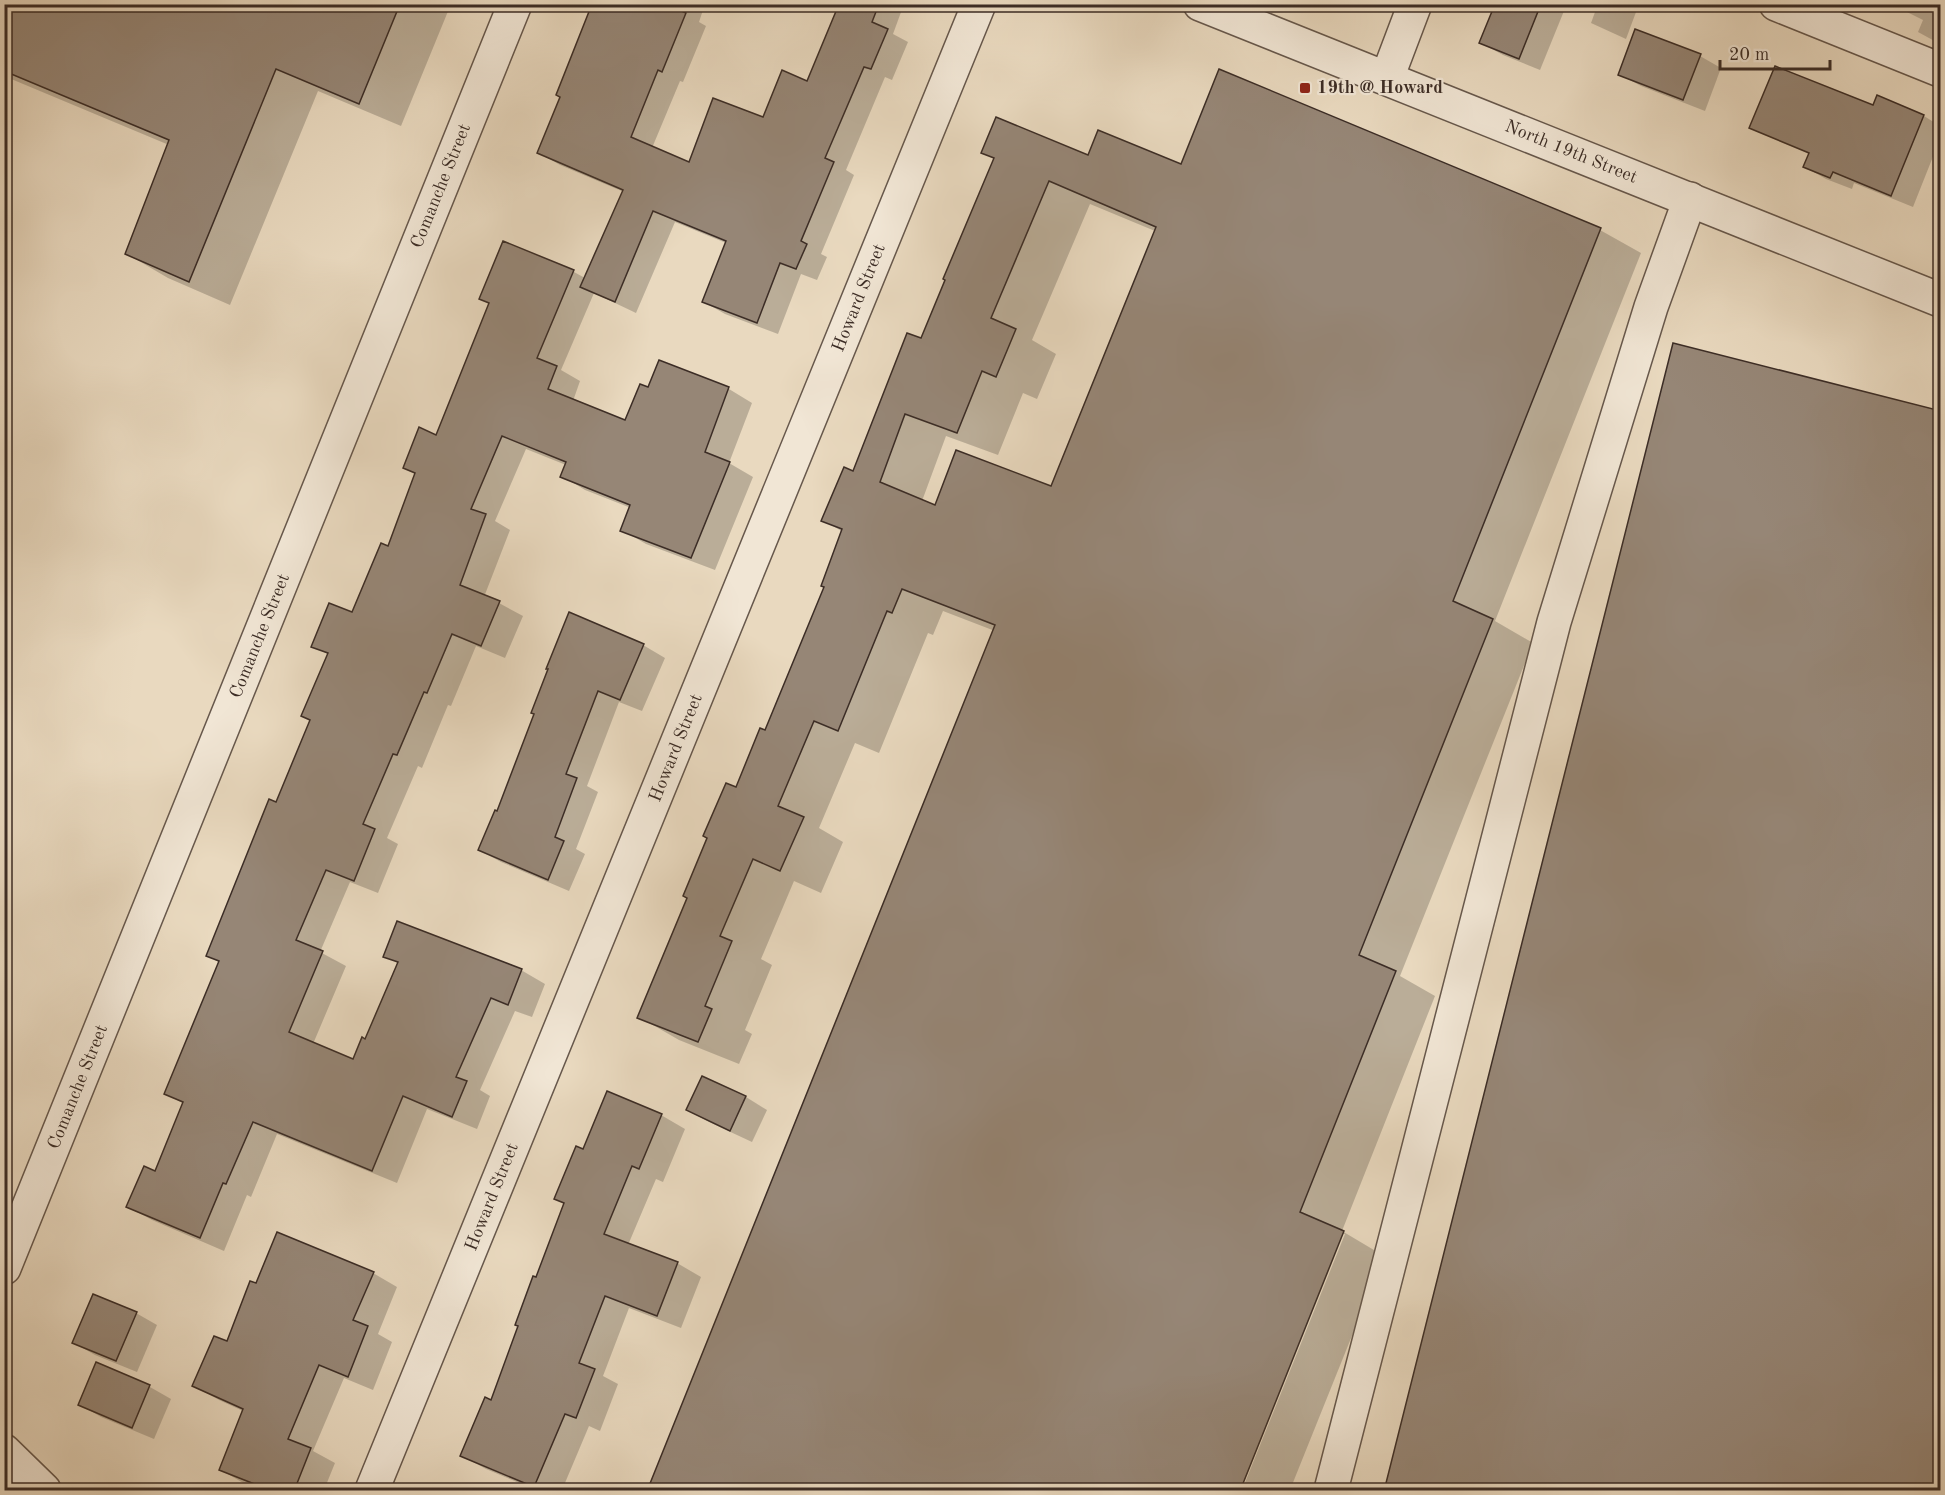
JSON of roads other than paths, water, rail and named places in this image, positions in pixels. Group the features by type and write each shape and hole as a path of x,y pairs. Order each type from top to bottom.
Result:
{"street":[{"name":"Comanche Street","path":"4,1268 515,4"},
{"name":"Howard Street","path":"372,1491 979,4"},
{"name":"North 19th Street","path":"1200,4 1941,300"},
{"path":"1387,78 1415,4"},
{"path":"1776,4 1941,70"},
{"path":"1331,1491 1554,622 1651,307 1690,199"},
{"path":"4,1451 44,1491"}],"place":[{"name":"19th @ Howard","path":"1305,88"}]}
